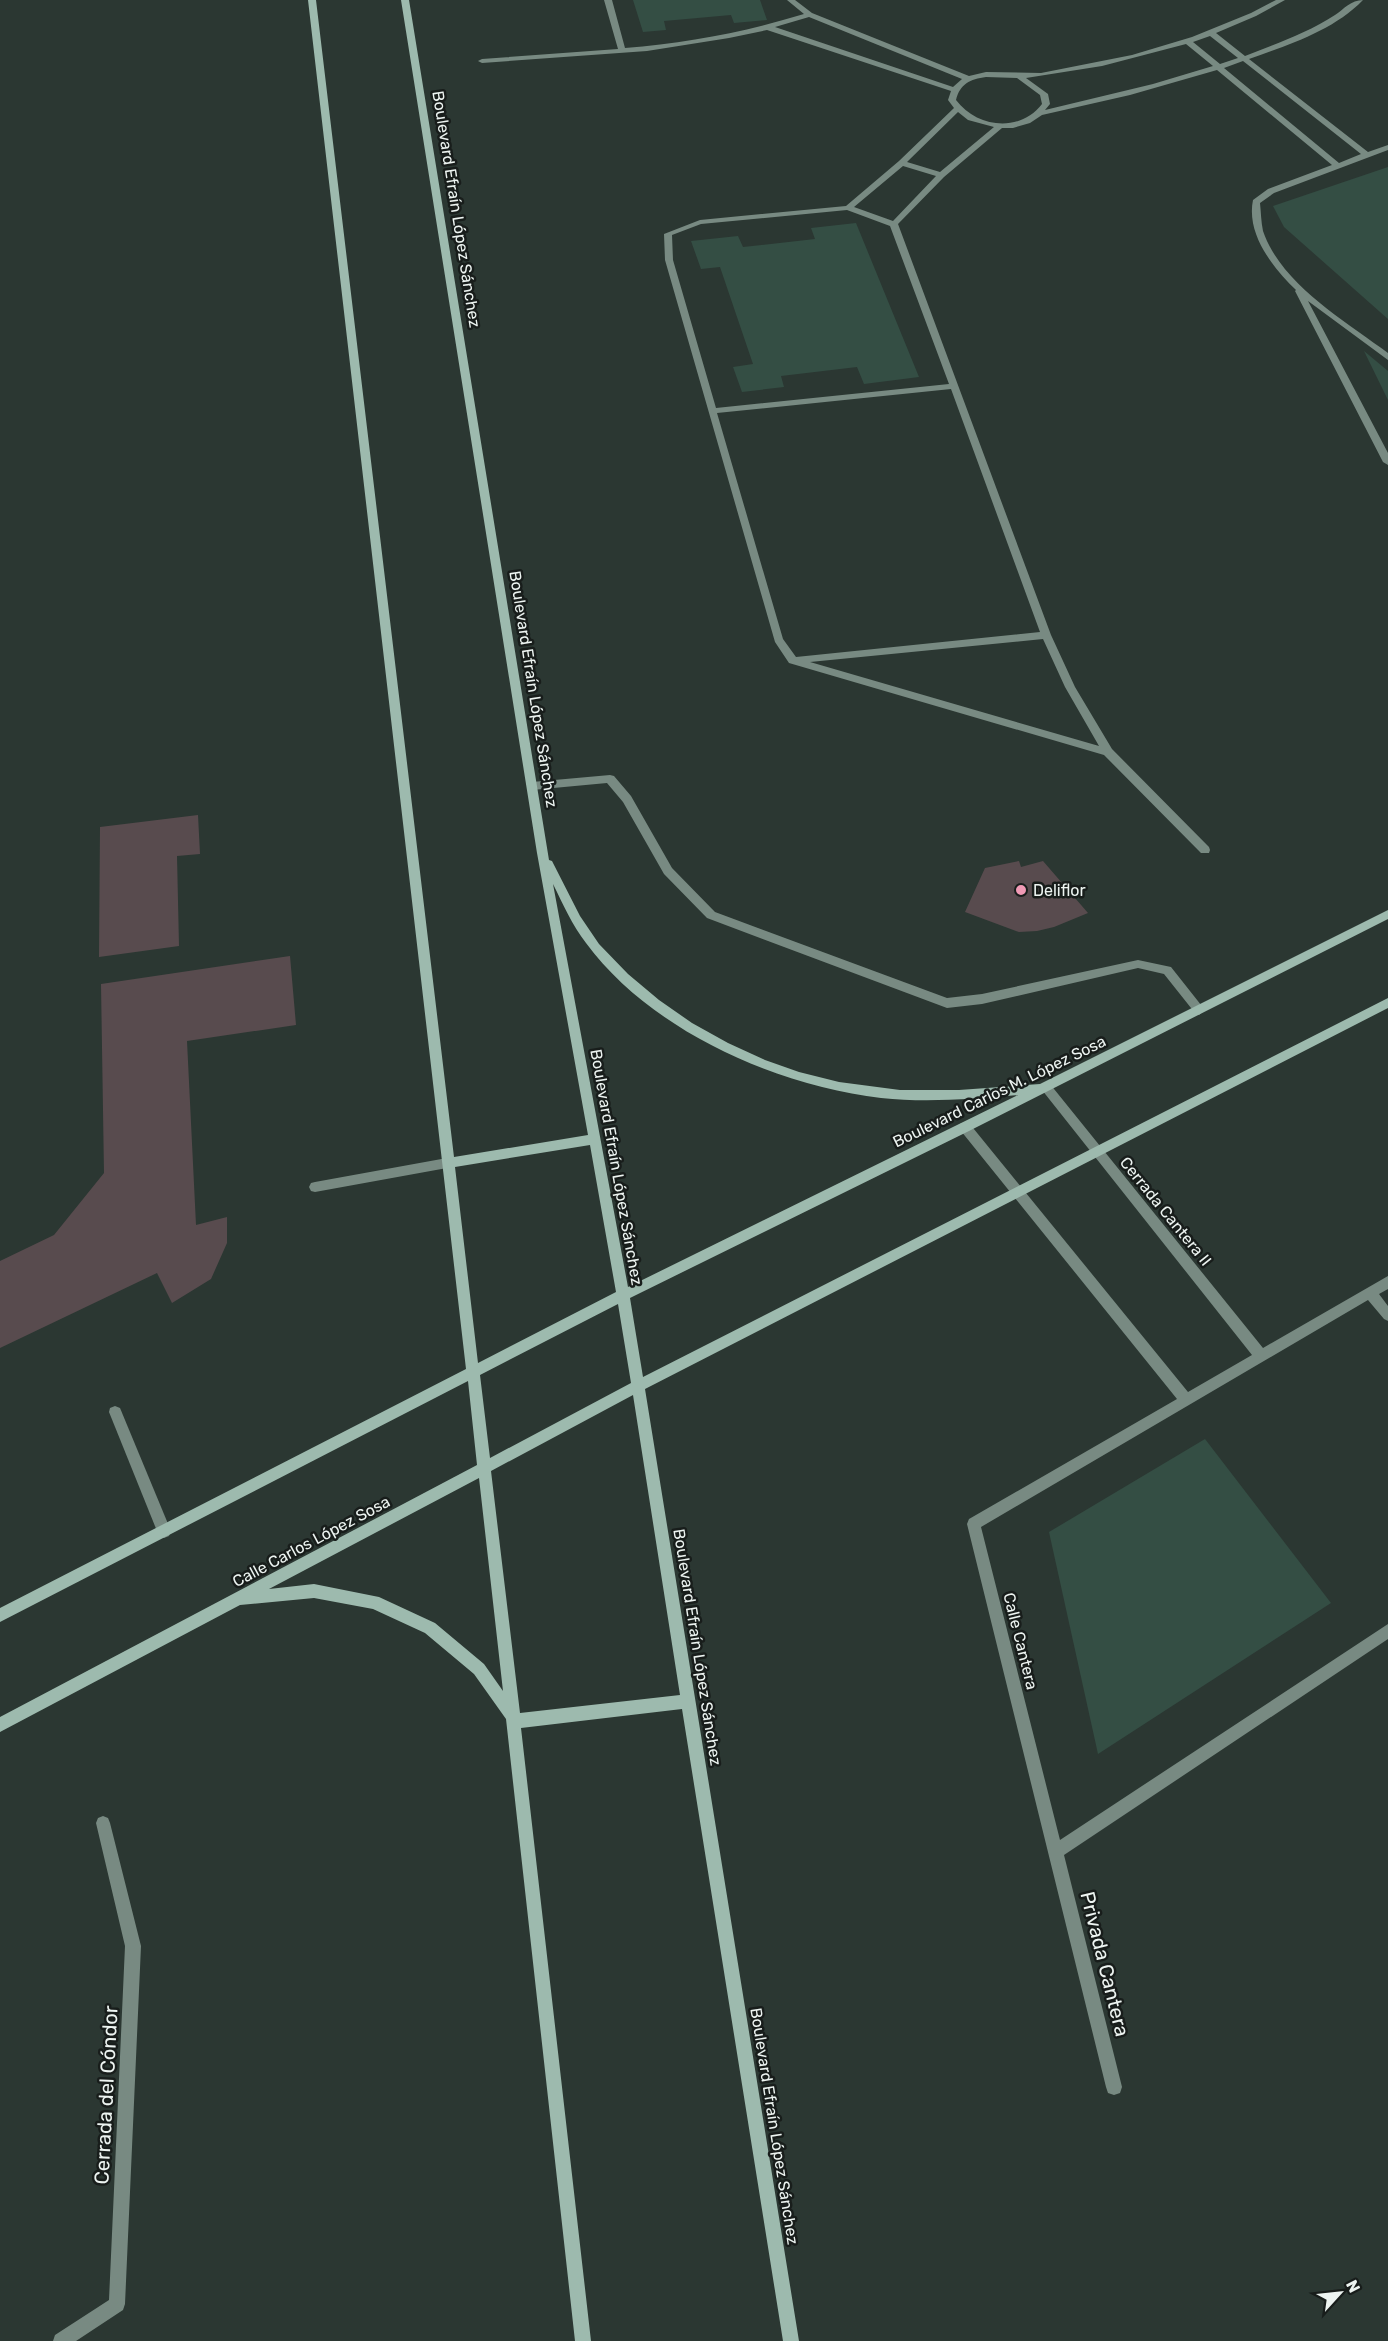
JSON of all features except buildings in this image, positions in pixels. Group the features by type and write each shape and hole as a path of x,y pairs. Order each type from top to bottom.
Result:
{"street":[{"path":"312,0 447,1163 516,1721 583,2341"},
{"name":"Boulevard Efraín López Sánchez","path":"405,0 542,853 623,1295 791,2341"},
{"path":"608,0 622,50"},
{"path":"791,0 809,15 969,79"},
{"path":"1281,0 1210,32 1075,70 1021,78 985,75 969,79 954,90 952,100 957,109 975,121 1000,126 1024,123 1042,113 1113,97 1244,59 1310,33 1359,0"},
{"path":"482,61 674,47 770,28 809,15"},
{"path":"770,28 954,90"},
{"path":"1210,32 1367,155"},
{"path":"1186,40 1337,165"},
{"path":"884,67 900,51"},
{"path":"1021,78 1035,85 1044,94 1046,104 1042,113"},
{"path":"848,208 902,163 957,109"},
{"path":"894,224 941,175 1000,126"},
{"path":"1388,147 1271,191 1256,202 1259,230 1274,259 1297,287 1388,462"},
{"path":"902,163 941,175"},
{"path":"894,224 848,208 700,222 668,234 669,260 778,640 793,660 1108,752"},
{"path":"894,224 1046,635 1070,687 1108,752 1205,850"},
{"path":"1297,287 1388,357"},
{"path":"713,411 954,386"},
{"path":"793,660 1046,635"},
{"path":"532,786 610,779 627,799 668,872 711,915 947,1003 982,999 1138,964 1167,970 1199,1010"},
{"path":"542,853 593,945 646,999 713,1044 793,1076 880,1094 969,1095 1046,1087"},
{"name":"Boulevard Carlos M. López Sosa","path":"623,1295 1046,1087 1388,914"},
{"path":"638,1386 1019,1194 1388,1004"},
{"name":"Cerrada Cantera II","path":"1046,1087 1262,1356"},
{"path":"965,1127 1186,1400"},
{"path":"315,1186 593,1139"},
{"path":"1388,1282 1370,1293 1388,1315"},
{"name":"Calle Cantera","path":"1055,1852 974,1524 1370,1293"},
{"path":"0,1615 623,1295"},
{"name":"Calle Carlos López Sosa","path":"0,1725 638,1386"},
{"path":"115,1413 164,1531"},
{"path":"235,1600 314,1591 374,1602 430,1628 471,1662 516,1721"},
{"path":"1055,1852 1388,1631"},
{"path":"516,1721 689,1701"},
{"name":"Cerrada del Cóndor","path":"61,2341 117,2304 133,1946 103,1823"},
{"name":"Privada Cantera","path":"1055,1852 1114,2087"}],"green space":[{"path":"633,0 760,0 767,20 734,23 731,15 664,21 666,30 643,32"},
{"path":"1388,167 1388,319 1284,227 1273,206"},
{"path":"856,223 919,377 864,384 857,367 781,376 784,387 742,392 733,367 753,364 720,267 701,269 691,241 738,236 743,247 815,239 811,228"},
{"path":"1364,351 1388,371 1388,400"},
{"path":"1205,1439 1331,1603 1098,1754 1049,1532"}],"place":[{"name":"Deliflor","path":"1021,890"}]}
